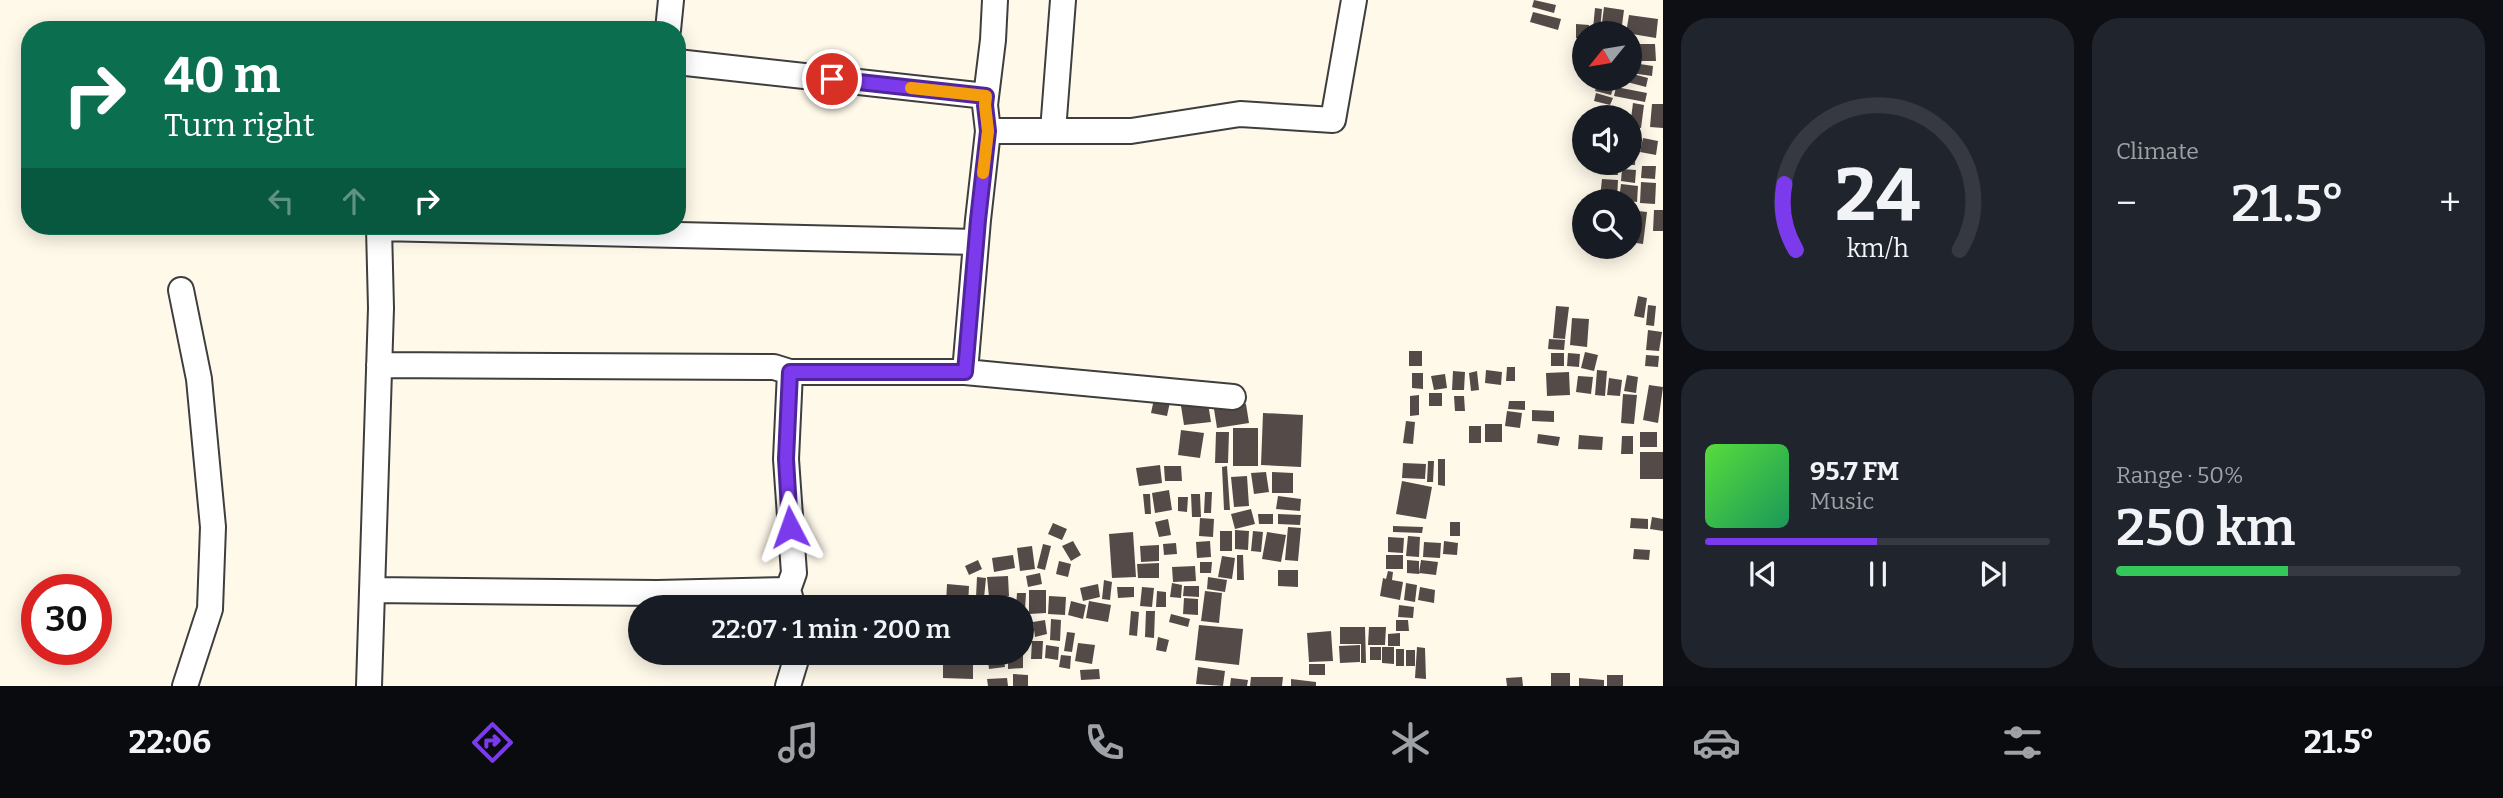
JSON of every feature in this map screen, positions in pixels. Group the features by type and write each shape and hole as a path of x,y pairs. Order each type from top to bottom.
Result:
{"street":[{"path":"669,21 671,0"},
{"path":"965,372 988,131 985,105 995,0"},
{"path":"1053,131 1063,0"},
{"path":"988,131 1130,131 1240,114 1333,120 1354,0"},
{"path":"686,63 986,96"},
{"path":"369,686 379,365 379,235"},
{"path":"678,235 976,242"},
{"path":"181,290 199,379 213,527 210,610 186,686"},
{"path":"379,365 774,367 790,372 965,372 1233,397"},
{"path":"790,372 786,459 794,573 790,595"},
{"path":"372,590 710,595"},
{"path":"788,686 794,665"}],"building":[{"path":"1534,0 1556,5 1554,13 1532,7"},
{"path":"1604,7 1624,10 1623,21 1602,21"},
{"path":"1595,8 1602,9 1601,21 1594,21"},
{"path":"1533,12 1561,19 1558,30 1530,22"},
{"path":"1629,15 1658,19 1656,38 1642,36 1642,21 1628,21"},
{"path":"1642,44 1655,44 1656,61 1642,61"},
{"path":"1642,64 1653,66 1652,76 1642,75"},
{"path":"1642,76 1648,78 1646,87 1642,86"},
{"path":"1595,91 1612,91 1611,95"},
{"path":"1615,91 1647,93 1645,102 1614,96"},
{"path":"1596,93 1613,98 1610,105 1594,101"},
{"path":"1652,104 1663,104 1663,128 1650,127"},
{"path":"1643,138 1658,141 1656,155 1642,152"},
{"path":"1642,166 1656,166 1655,179 1641,178"},
{"path":"1622,175 1636,175 1635,183 1621,181"},
{"path":"1602,179 1618,180 1618,189 1601,189"},
{"path":"1641,182 1656,183 1655,204 1642,203"},
{"path":"1621,184 1638,186 1638,189 1620,189"},
{"path":"1654,210 1663,210 1663,231 1653,231"},
{"path":"1642,211 1647,212 1642,244"},
{"path":"1638,296 1647,298 1644,318 1634,316"},
{"path":"1648,305 1656,306 1654,326 1646,325"},
{"path":"1556,306 1569,307 1565,339 1553,338"},
{"path":"1572,318 1589,319 1587,347 1570,345"},
{"path":"1648,330 1662,332 1659,351 1646,350"},
{"path":"1549,339 1565,340 1564,350 1548,349"},
{"path":"1409,351 1422,351 1422,366 1409,366"},
{"path":"1585,352 1598,355 1594,371 1581,368"},
{"path":"1551,353 1564,353 1564,366 1551,366"},
{"path":"1568,353 1580,354 1579,367 1567,366"},
{"path":"1646,355 1659,356 1658,367 1645,366"},
{"path":"1507,367 1515,367 1515,381 1506,381"},
{"path":"1486,370 1502,372 1501,385 1485,383"},
{"path":"1597,370 1607,371 1605,396 1595,395"},
{"path":"1453,371 1465,372 1464,390 1452,390"},
{"path":"1477,371 1479,390 1471,391 1469,373"},
{"path":"1569,372 1570,395 1547,396 1546,373"},
{"path":"1412,373 1423,373 1423,389 1412,388"},
{"path":"1445,374 1447,388 1434,390 1431,376"},
{"path":"1627,375 1638,377 1636,393 1624,391"},
{"path":"1578,376 1593,377 1591,394 1576,392"},
{"path":"1609,378 1622,380 1620,396 1607,395"},
{"path":"1649,385 1663,387 1658,423 1643,420"},
{"path":"1429,393 1442,393 1442,406 1429,406"},
{"path":"1623,394 1637,395 1634,424 1621,423"},
{"path":"1419,395 1419,415 1410,416 1410,396"},
{"path":"1454,396 1464,396 1465,411 1455,411"},
{"path":"1154,399 1170,402 1167,416 1151,413"},
{"path":"1509,401 1525,401 1525,410 1508,409"},
{"path":"1208,403 1211,422 1184,425 1181,406"},
{"path":"1246,404 1249,423 1217,428 1214,409"},
{"path":"1532,410 1554,411 1554,422 1532,421"},
{"path":"1507,411 1522,413 1520,428 1505,426"},
{"path":"1263,413 1303,415 1301,467 1261,465"},
{"path":"1406,421 1415,422 1413,444 1403,443"},
{"path":"1485,424 1502,424 1502,442 1485,442"},
{"path":"1469,426 1481,426 1481,443 1469,443"},
{"path":"1233,428 1258,428 1258,466 1233,466"},
{"path":"1181,430 1204,433 1200,458 1178,455"},
{"path":"1216,432 1229,432 1228,463 1215,463"},
{"path":"1640,432 1657,432 1657,447 1640,447"},
{"path":"1538,434 1560,437 1558,446 1537,443"},
{"path":"1579,435 1603,437 1602,450 1578,449"},
{"path":"1622,436 1633,436 1633,454 1621,454"},
{"path":"1640,452 1663,452 1663,479 1640,479"},
{"path":"1438,459 1445,459 1445,486 1438,485"},
{"path":"1428,461 1434,461 1433,482 1427,482"},
{"path":"1403,463 1426,464 1425,479 1402,478"},
{"path":"1160,465 1162,483 1139,486 1136,468"},
{"path":"1164,466 1181,466 1182,481 1165,481"},
{"path":"1227,466 1230,510 1224,510 1222,467"},
{"path":"1266,472 1269,492 1254,494 1251,473"},
{"path":"1272,472 1293,473 1293,493 1272,493"},
{"path":"1247,476 1249,506 1234,507 1231,477"},
{"path":"1402,481 1432,487 1426,519 1396,514"},
{"path":"1169,490 1172,510 1155,513 1152,493"},
{"path":"1205,492 1212,492 1211,513 1204,513"},
{"path":"1143,494 1150,494 1151,514 1145,514"},
{"path":"1191,494 1200,494 1201,517 1192,517"},
{"path":"1278,496 1301,499 1300,511 1276,509"},
{"path":"1178,497 1188,497 1187,512 1178,511"},
{"path":"1251,509 1255,524 1235,529 1231,514"},
{"path":"1258,514 1273,514 1273,524 1259,524"},
{"path":"1278,514 1301,515 1300,525 1278,524"},
{"path":"1652,517 1663,519 1663,531 1650,529"},
{"path":"1200,518 1214,519 1213,537 1199,536"},
{"path":"1631,518 1648,519 1648,529 1630,528"},
{"path":"1168,519 1171,535 1159,537 1155,522"},
{"path":"1450,522 1460,522 1460,536 1450,536"},
{"path":"1053,523 1067,529 1062,540 1048,534"},
{"path":"1393,526 1423,527 1422,533 1393,532"},
{"path":"1288,527 1301,528 1298,561 1285,560"},
{"path":"1235,530 1249,531 1248,550 1235,549"},
{"path":"1220,531 1232,531 1232,551 1220,551"},
{"path":"1253,531 1263,532 1261,552 1251,551"},
{"path":"1133,532 1136,577 1112,578 1109,534"},
{"path":"1267,532 1286,535 1281,562 1262,559"},
{"path":"1408,536 1420,537 1419,557 1406,556"},
{"path":"1388,537 1404,538 1403,553 1388,552"},
{"path":"1073,541 1081,555 1071,561 1062,546"},
{"path":"1210,541 1211,557 1197,558 1196,542"},
{"path":"1444,541 1458,543 1457,555 1443,554"},
{"path":"1424,542 1441,543 1440,558 1423,557"},
{"path":"1176,543 1177,554 1164,555 1163,544"},
{"path":"1043,544 1051,546 1045,570 1037,568"},
{"path":"1159,545 1159,561 1141,562 1140,546"},
{"path":"1032,546 1035,569 1020,571 1017,548"},
{"path":"1634,549 1650,550 1649,560 1633,559"},
{"path":"1013,555 1015,568 994,572 992,558"},
{"path":"1237,555 1243,555 1244,580 1237,580"},
{"path":"1386,555 1403,555 1403,569 1386,569"},
{"path":"1222,556 1235,558 1232,579 1218,577"},
{"path":"978,560 982,569 969,575 965,566"},
{"path":"1407,560 1419,561 1419,574 1407,573"},
{"path":"1421,560 1438,562 1436,575 1419,573"},
{"path":"1059,561 1071,564 1068,577 1056,574"},
{"path":"1200,562 1212,562 1211,573 1200,573"},
{"path":"1159,563 1159,578 1138,578 1137,564"},
{"path":"1195,566 1196,581 1173,582 1172,567"},
{"path":"1278,570 1298,570 1298,587 1278,586"},
{"path":"1388,571 1393,572 1392,580 1403,582 1400,600 1380,596 1383,578 1386,579"},
{"path":"1040,573 1042,584 1028,587 1026,576"},
{"path":"1008,576 1009,595 989,595 987,577"},
{"path":"977,577 986,578 984,595 976,595"},
{"path":"1208,577 1227,580 1225,592 1207,589"},
{"path":"1104,580 1112,582 1110,600 1102,599"},
{"path":"1172,583 1182,585 1181,598 1170,597"},
{"path":"1406,583 1417,585 1415,602 1404,600"},
{"path":"947,584 969,586 969,595 946,595"},
{"path":"1098,584 1100,597 1083,601 1080,588"},
{"path":"1184,586 1199,586 1199,597 1183,596"},
{"path":"1117,587 1134,587 1134,597 1118,598"},
{"path":"1142,587 1154,588 1152,607 1140,606"},
{"path":"1420,587 1435,590 1434,603 1418,600"},
{"path":"1029,590 1046,590 1046,613 1034,614 1034,595 1029,595"},
{"path":"1157,591 1166,592 1166,607 1156,607"},
{"path":"1205,591 1222,593 1219,623 1201,621"},
{"path":"1049,596 1066,597 1065,615 1048,614"},
{"path":"1184,598 1198,599 1198,615 1183,614"},
{"path":"1071,601 1086,605 1083,619 1068,615"},
{"path":"1089,601 1111,605 1108,622 1086,618"},
{"path":"1399,605 1414,607 1413,618 1398,617"},
{"path":"1131,611 1139,612 1137,636 1129,635"},
{"path":"1146,611 1155,611 1154,638 1145,637"},
{"path":"1171,614 1190,619 1188,627 1169,622"},
{"path":"1051,619 1061,620 1060,641 1050,640"},
{"path":"1045,620 1047,634 1035,637 1034,622"},
{"path":"1396,620 1408,620 1409,631 1396,631"},
{"path":"1199,625 1243,629 1239,665 1195,660"},
{"path":"1340,627 1365,627 1366,663 1361,663 1361,644 1340,644"},
{"path":"1369,627 1386,627 1385,645 1368,645"},
{"path":"1331,631 1333,661 1309,662 1307,633"},
{"path":"1067,632 1075,633 1072,652 1064,651"},
{"path":"1400,633 1400,646 1388,646 1388,634"},
{"path":"1158,637 1169,640 1166,652 1156,650"},
{"path":"1034,641 1043,641 1042,659 1034,659"},
{"path":"1078,643 1095,645 1092,664 1075,661"},
{"path":"1046,645 1059,647 1058,660 1045,658"},
{"path":"1360,645 1360,662 1340,663 1339,646"},
{"path":"1370,647 1381,647 1381,660 1370,660"},
{"path":"1382,647 1394,647 1394,664 1382,663"},
{"path":"1417,647 1425,648 1426,679 1415,678"},
{"path":"1396,649 1404,649 1404,666 1396,666"},
{"path":"1406,650 1415,650 1415,666 1406,666"},
{"path":"1061,655 1071,656 1070,669 1059,667"},
{"path":"1309,664 1325,664 1325,675 1309,675"},
{"path":"943,665 973,665 973,679 943,678"},
{"path":"988,665 1005,665 1005,667 989,669"},
{"path":"1008,665 1023,665 1023,668 1008,669"},
{"path":"1198,667 1225,671 1223,686 1196,684"},
{"path":"1099,669 1100,679 1081,680 1080,670"},
{"path":"1551,673 1570,673 1570,686 1551,686"},
{"path":"1013,674 1028,675 1028,686 1013,686"},
{"path":"1607,675 1623,675 1623,686 1607,686"},
{"path":"1251,677 1283,677 1282,686 1250,686"},
{"path":"1522,677 1523,686 1507,686 1506,678"},
{"path":"1007,678 1008,686 988,686 987,679"},
{"path":"1231,678 1248,680 1247,686 1230,686"},
{"path":"1579,678 1604,680 1604,686 1579,686"},
{"path":"1291,679 1316,682 1316,686 1291,686"}],"slow traffic":[{"path":"911,88 986,96 988,131 983,173"}],"route":[{"path":"790,527 786,459 790,372 965,372 988,131 986,96 832,79"}]}
